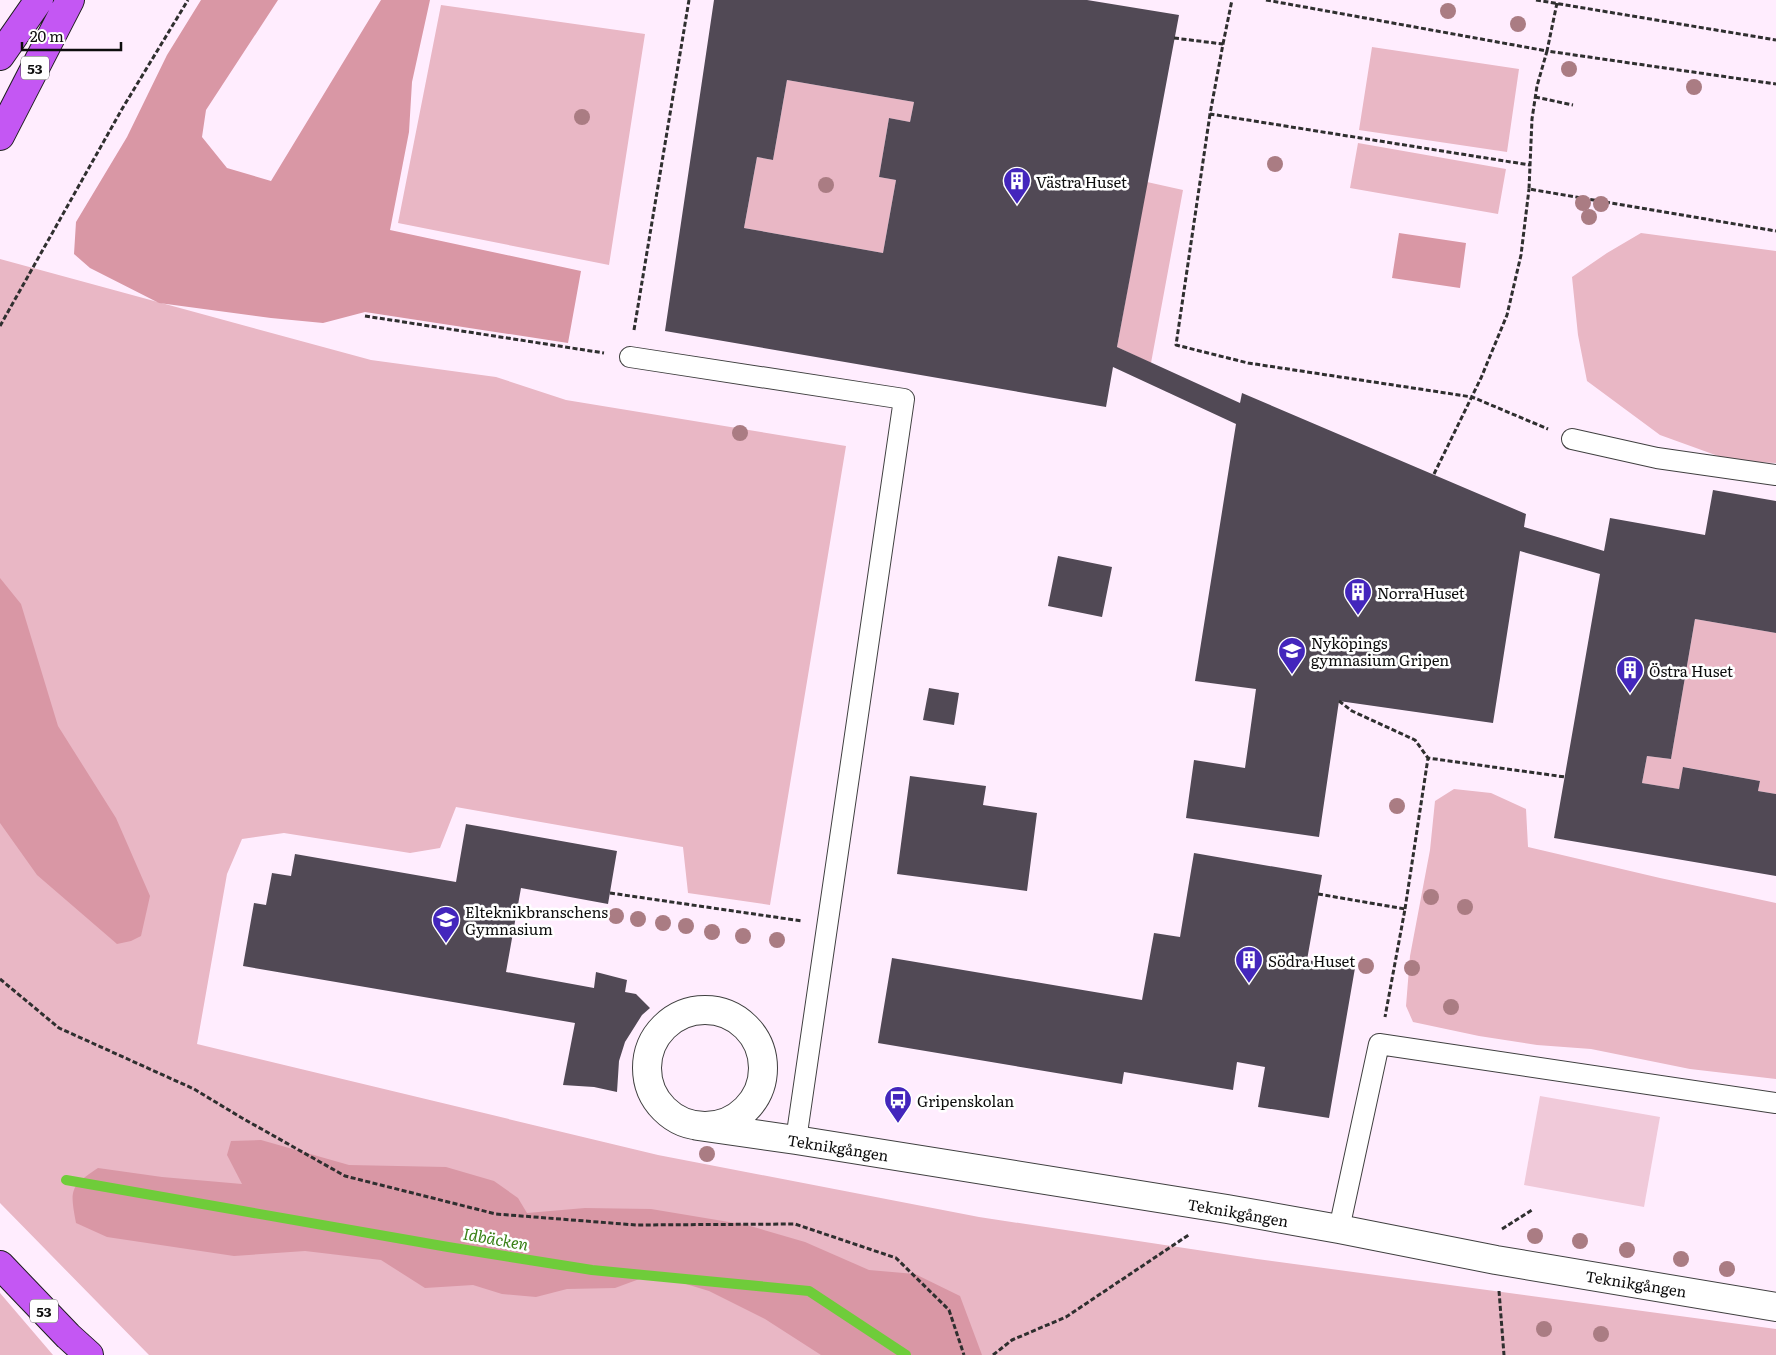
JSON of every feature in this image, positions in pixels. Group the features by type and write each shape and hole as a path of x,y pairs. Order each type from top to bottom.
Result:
{"highway":[{"path":"0,56 39,0"},
{"name":"53","path":"0,136 70,0"},
{"name":"53","path":"0,1264 68,1336 89,1355"}],"street":[{"name":"Teknikgången","path":"698,1126 714,1126 739,1116 749,1106 762,1082 762,1054 757,1041 739,1021 713,1010 699,1010 686,1013 662,1028 654,1039 649,1052 646,1065 652,1092 668,1114 682,1122 698,1126 1227,1209 1496,1260 1776,1307"}],"lane":[{"path":"630,357 904,399 796,1140"},
{"path":"1572,439 1658,458 1776,476"},
{"path":"1340,1229 1379,1044 1776,1103"}],"path":[{"path":"0,326 122,109 188,0"},
{"path":"366,316 630,357 689,0"},
{"path":"1232,0 1210,114 1176,345 1248,363 1472,397 1572,439"},
{"path":"1266,0 1547,51 1776,84"},
{"path":"1536,0 1776,40"},
{"path":"1434,474 1472,397 1507,315 1521,255 1529,189 1532,119 1535,98 1557,3"},
{"path":"1174,38 1223,44"},
{"path":"1535,98 1573,105"},
{"path":"1210,114 1530,164"},
{"path":"1529,189 1776,231"},
{"path":"1339,701 1352,711 1415,740 1428,758 1405,909 1379,1044"},
{"path":"1428,758 1564,777"},
{"path":"610,893 827,925"},
{"path":"1318,894 1405,909"},
{"path":"0,979 59,1028 194,1089 345,1176 496,1214 636,1225 794,1224 896,1258 949,1310 964,1355"},
{"path":"993,1355 1012,1340 1066,1317 1227,1209"}],"shaded area":[{"path":"201,0 278,0 206,110 202,137 227,168 271,181 381,0 430,0 412,82 409,132 390,230 581,271 568,343 365,312 323,323 159,303 90,268 74,254 76,222 127,137 167,55"},
{"path":"441,5 645,34 609,265 398,223"},
{"path":"1372,47 1519,69 1507,152 1359,130"},
{"path":"787,80 914,102 910,122 889,118 879,177 896,180 883,253 744,228 757,157 773,160"},
{"path":"1358,143 1506,169 1498,214 1350,188"},
{"path":"1147,182 1183,190 1151,363 1117,347"},
{"path":"1399,233 1466,243 1460,288 1392,278"},
{"path":"1641,233 1776,251 1776,463 1732,461 1660,435 1587,381 1578,335 1572,277"},
{"path":"0,259 371,360 496,377 566,400 846,446 770,905 688,893 683,847 456,807 440,848 410,853 284,833 242,839 227,874 197,1044 658,1155 979,1217 1257,1259 1776,1329 1776,1355 149,1355 0,1203"},
{"path":"0,578 21,604 58,726 116,818 150,896 141,936 131,941 117,944 37,875 0,823"},
{"path":"1695,619 1776,633 1776,794 1758,791 1760,781 1684,767 1679,789 1642,783 1647,756 1671,759"},
{"path":"1454,789 1491,793 1526,809 1528,847 1776,903 1776,1079 1690,1069 1591,1049 1537,1045 1479,1036 1413,1022 1406,1006 1410,956 1430,850 1435,801"},
{"path":"1540,1096 1660,1117 1644,1207 1524,1185"},
{"path":"261,1140 349,1165 446,1167 494,1181 518,1198 527,1213 585,1208 651,1209 747,1225 805,1242 869,1270 915,1274 960,1296 982,1355 821,1355 765,1319 709,1291 653,1274 615,1288 567,1289 536,1297 502,1294 473,1285 425,1288 381,1260 305,1251 234,1256 107,1237 76,1223 73,1203 74,1190 81,1180 98,1168 162,1177 242,1184 227,1155 231,1141"},
{"path":"0,1293 53,1355 0,1355"}],"building":[{"path":"714,0 1087,0 1179,15 1117,347 1240,403 1242,393 1526,514 1524,527 1604,551 1610,518 1705,535 1713,490 1776,501 1776,633 1695,619 1671,759 1647,756 1642,783 1679,789 1683,767 1760,781 1758,791 1776,794 1776,876 1554,838 1600,574 1520,551 1493,723 1339,701 1319,837 1186,818 1194,760 1245,768 1256,689 1195,681 1236,424 1113,367 1106,407 665,331","holes":["787,80 914,102 910,122 889,118 879,177 896,180 883,253 744,228 757,157 773,160"]},
{"path":"1058,556 1112,567 1102,617 1048,606"},
{"path":"929,688 959,693 954,725 923,720"},
{"path":"910,776 986,786 983,805 1037,813 1027,891 897,874"},
{"path":"466,824 617,851 608,904 521,888 506,972 594,988 596,972 627,980 625,992 636,994 650,1008 642,1015 625,1042 619,1061 617,1092 594,1087 563,1085 575,1023 243,966 254,903 266,905 272,873 291,876 295,854 456,882"},
{"name":"Södra Huset","path":"1194,853 1322,875 1307,960 1355,968 1329,1118 1258,1107 1265,1067 1237,1062 1233,1090 1124,1072 1122,1084 878,1043 892,958 1142,1000 1154,933 1180,937"}],"waterway":[{"name":"Idbäcken","path":"66,1180 448,1247 592,1270 809,1291 906,1355"}],"place":[{"name":"Västra Huset","path":"1017,205"},
{"name":"Norra Huset","path":"1358,616"},
{"name":"Nyköpings gymnasium Gripen","path":"1292,675"},
{"name":"Östra Huset","path":"1630,694"},
{"name":"Elteknikbranschens Gymnasium","path":"446,944"},
{"name":"Södra Huset","path":"1249,984"},
{"name":"Gripenskolan","path":"898,1124"}]}
